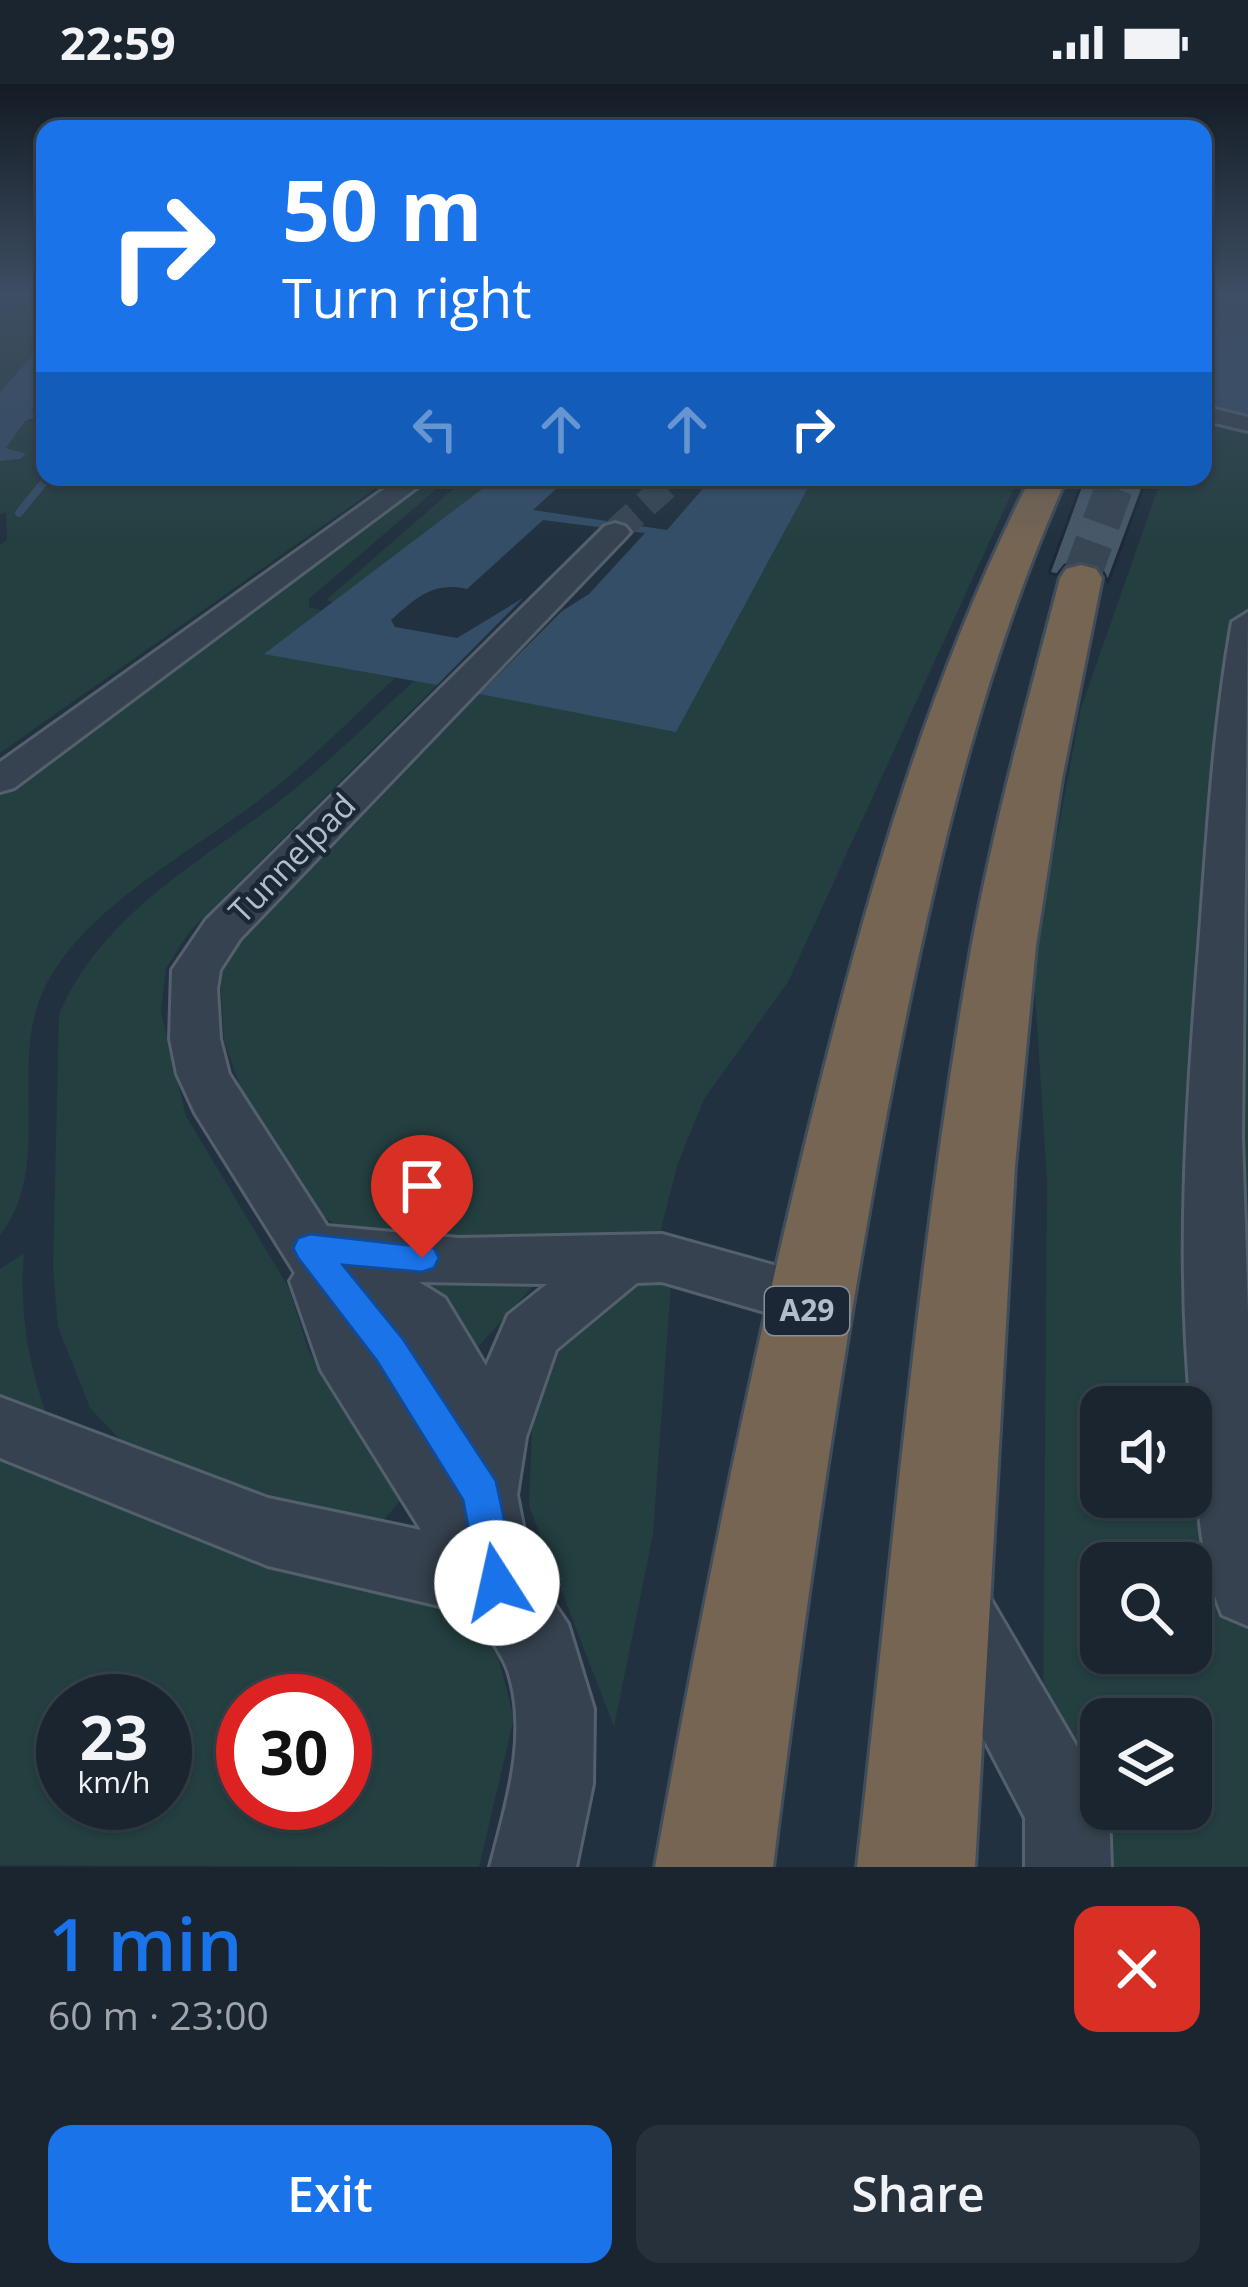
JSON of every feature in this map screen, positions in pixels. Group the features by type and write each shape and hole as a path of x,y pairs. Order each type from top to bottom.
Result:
{"highway":[{"name":"A29","path":"714,1867 748,1639 809,1299 899,893 968,658 1045,486"},
{"path":"916,1867 976,1166 1004,946 1035,779 1081,578"}],"street":[{"path":"1212,415 1247,423"},
{"path":"0,780 406,486"},
{"name":"Tunnelpad","path":"497,1583 487,1466 310,1248 214,1100 195,1040 196,970 222,930 313,834 615,532"},
{"path":"1248,622 1239,681 1223,958 1215,1342 1229,1496 1248,1589"},
{"path":"310,1248 459,1262 662,1258 809,1299"},
{"name":"Tunnelpad","path":"310,1248 344,1351 541,1651 554,1693 558,1759 533,1867"},
{"path":"487,1466 530,1334 620,1262"},
{"path":"0,1426 268,1532 497,1583"},
{"path":"938,1580 1067,1811 1068,1867"}],"green space":[{"path":"0,377 13,377 0,392"},
{"path":"1212,417 1248,423 1248,1867 1042,1867 1047,1180 1033,963 1081,708 1159,486 1212,486"},
{"path":"36,420 36,486 379,486 0,753 0,545 7,539 6,512 0,515 0,461 20,459 5,449 25,421"},
{"path":"416,486 440,486 309,599 309,607 325,611 266,653 395,678 276,787 107,911 58,966 41,996 33,1025 24,1180 16,1209 0,1235 0,791"},
{"path":"457,486 486,486 335,603 326,600"},
{"path":"809,486 1015,486 788,982 704,1099 677,1166 657,1245 374,1251 313,1209 246,1102 224,1041 220,977 260,904 479,694 676,731"},
{"path":"414,681 437,685 189,932 166,968 161,1012 186,1116 289,1288 309,1352 402,1499 381,1523 190,1479 132,1452 90,1408 58,1327 53,1269 59,1014 79,976 132,914 297,787"},
{"path":"24,1253 27,1337 48,1420 0,1397 0,1269"},
{"path":"543,1275 477,1348 420,1278"},
{"path":"634,1284 671,1284 653,1534 614,1727 529,1506 533,1403 562,1340"},
{"path":"0,1455 213,1543 456,1611 496,1649 514,1718 479,1867 0,1865"}],"water":[{"path":"13,377 36,377 36,405 31,411 36,417 25,421 6,448 26,454 20,459 0,461 0,392"},
{"path":"1212,377 1248,377 1248,414 1212,409"},
{"path":"486,486 559,486 533,510 667,530 705,486 809,486 676,732 479,694 562,611 589,594 645,533 543,520 467,589 444,587 417,598 391,620 395,627 457,638 523,598 437,685 264,654"}],"building":[{"path":"1081,486 1144,486 1108,582 1100,566 1082,561 1065,565 1057,575 1049,573"}],"waterway":[{"path":"19,513 41,486"}],"tunnel":[{"path":"615,532 666,486"},
{"path":"1081,578 1115,486"}],"route":[{"path":"422,1258 310,1248 390,1350 482,1495 497,1583"}]}
